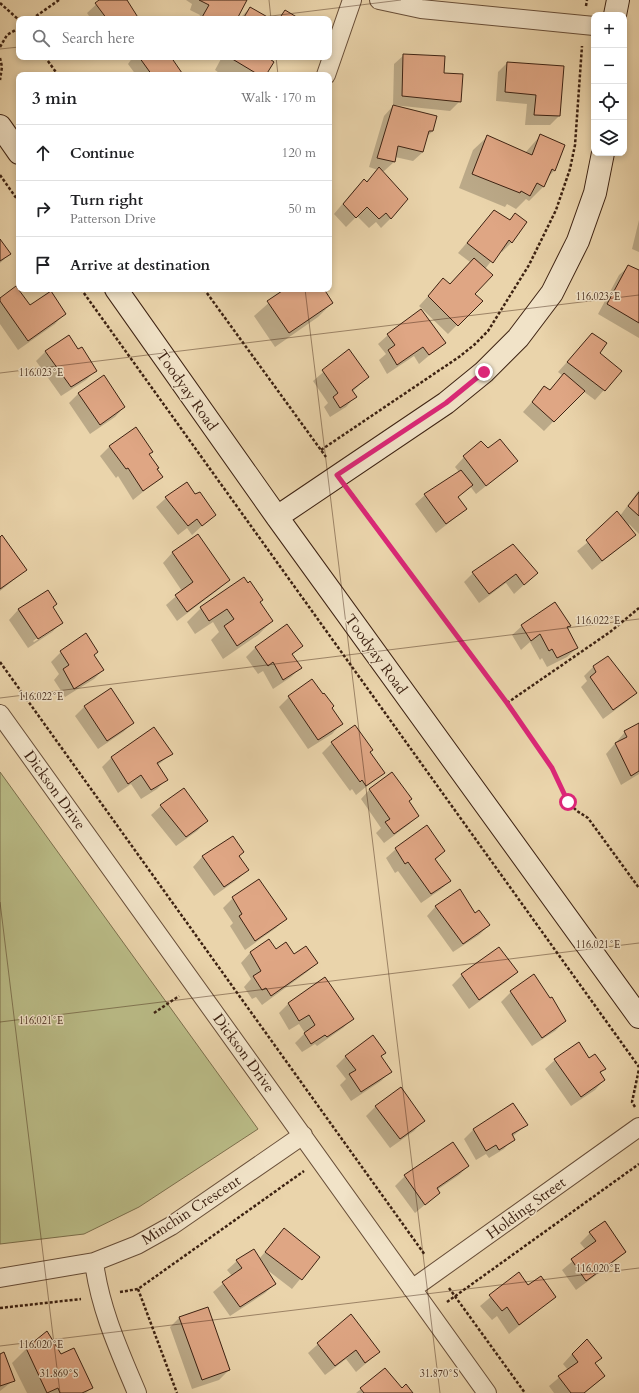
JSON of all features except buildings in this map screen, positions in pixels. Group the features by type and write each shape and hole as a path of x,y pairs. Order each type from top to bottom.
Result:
{"main road":[{"path":"616,12 618,0"},
{"path":"0,126 16,149"},
{"path":"277,517 337,475 446,403 484,372 518,338 552,293 578,241 595,193 602,156"},
{"name":"Toodyay Road","path":"118,292 277,517 639,1017"}],"street":[{"path":"332,58 352,0"},
{"path":"379,0 421,9 591,26"},
{"path":"327,72 331,60"},
{"name":"Dickson Drive","path":"0,714 487,1393"},
{"name":"Holding Street","path":"412,1289 639,1127"},
{"name":"Minchin Crescent","path":"0,1278 94,1262 137,1245 171,1226 302,1135"},
{"path":"94,1262 97,1289 105,1315 137,1393"}],"path":[{"path":"36,16 59,0"},
{"path":"0,3 16,17"},
{"path":"0,47 7,35 16,30"},
{"path":"321,450 458,357 474,345 488,331 528,265 556,210 567,176 574,145 583,43"},
{"path":"0,58 2,67 0,80"},
{"path":"47,60 56,72"},
{"path":"0,175 16,198"},
{"path":"84,292 639,1068 632,1102 639,1112"},
{"path":"206,292 321,450 337,475 507,703 552,768 568,802 576,811 588,818 639,888"},
{"path":"507,703 610,632 639,608"},
{"path":"0,662 426,1257"},
{"path":"154,1013 195,985"},
{"path":"115,1293 138,1289 320,1160"},
{"path":"445,1304 454,1296 639,1164"},
{"path":"447,1286 525,1393"},
{"path":"138,1289 177,1393"},
{"path":"0,1308 84,1298"}],"green space":[{"path":"0,772 258,1129 139,1207 84,1234 0,1244"}],"route":[{"path":"484,372 446,403 337,475 507,703 552,768 568,802"}]}
